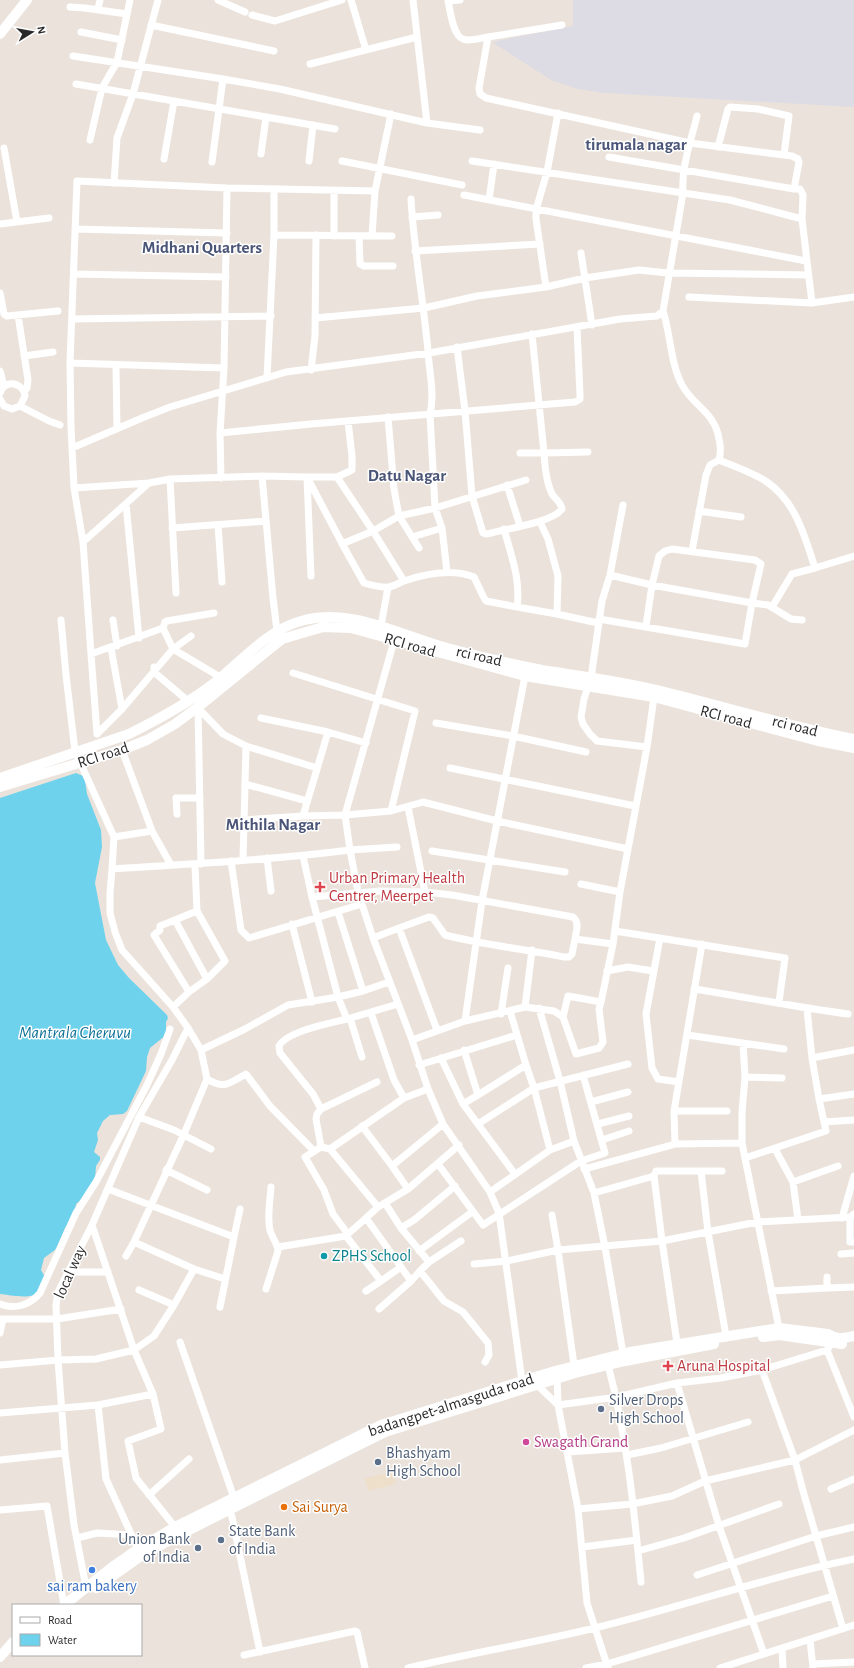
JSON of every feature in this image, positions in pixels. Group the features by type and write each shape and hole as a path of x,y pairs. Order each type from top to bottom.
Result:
{"main road":[{"path":"0,34 27,0"},
{"name":"rci road","path":"0,778 75,751 129,734 168,714 188,701 300,621 327,616 353,618 382,626 449,649 539,669 590,683 656,690 746,714 854,739"},
{"name":"RCI road","path":"0,787 122,750 147,740 175,724 198,708 280,635 323,627 351,628 525,676 590,683 654,697 818,741 854,748"},
{"name":"badangpet-almasguda road","path":"556,1375 574,1365 623,1353 677,1343 779,1328 828,1334 831,1344"},
{"name":"badangpet-almasguda road","path":"65,1604 138,1549 175,1527 229,1509 385,1432 535,1381 556,1375 752,1338 779,1335 831,1344 846,1344 854,1342"},
{"name":"badangpet-almasguda road","path":"831,1344 854,1336"},
{"name":"badangpet-almasguda road","path":"74,1604 141,1556 234,1498 381,1425 522,1381 535,1381"},
{"path":"0,1657 12,1643"},
{"path":"0,1657 12,1652"}],"street":[{"path":"98,9 100,0"},
{"path":"90,140 102,88 117,62 130,0"},
{"path":"114,183 117,138 133,94 158,0"},
{"path":"218,0 248,14 275,21 342,0"},
{"path":"351,0 366,50"},
{"path":"413,0 427,122"},
{"path":"460,0 448,1 455,30 458,36 463,39 468,40 488,37 562,24"},
{"path":"70,7 85,4 98,9 127,14"},
{"path":"151,25 274,51"},
{"path":"81,32 122,40"},
{"path":"310,64 417,37"},
{"path":"488,37 479,88 480,94 486,98 690,143 795,157 799,162 794,189"},
{"path":"73,56 224,79 427,122 480,130"},
{"path":"212,162 224,79"},
{"path":"76,84 336,129"},
{"path":"164,159 174,101"},
{"path":"718,147 728,109 730,107 758,109 789,116 784,155"},
{"path":"546,287 536,210 547,172 558,113"},
{"path":"372,236 375,191 391,114"},
{"path":"692,552 706,475 710,465 719,460 721,450 716,425 706,411 691,397 682,385 672,354 667,323 663,311 668,273 683,193 682,181 697,116"},
{"path":"261,154 266,117"},
{"path":"309,161 313,125"},
{"path":"4,148 17,222"},
{"path":"610,157 684,171 800,189 803,192 802,219 812,303"},
{"path":"342,161 462,185"},
{"path":"472,161 730,200 802,219"},
{"path":"489,200 494,164"},
{"path":"191,636 174,649 154,669 122,709 97,734 83,542 74,488 72,448 70,363 78,180 227,188 375,191"},
{"path":"221,478 220,433 224,392 227,188"},
{"path":"267,378 274,235 274,189"},
{"path":"334,191 334,236"},
{"path":"464,195 806,261"},
{"path":"411,199 415,251 424,308 432,404 430,414 434,508 442,528 448,572"},
{"path":"412,217 438,215"},
{"path":"0,224 49,218"},
{"path":"75,229 227,232"},
{"path":"274,235 392,236"},
{"path":"312,370 315,318 316,236"},
{"path":"359,236 360,264 364,266 393,266"},
{"path":"415,251 540,244"},
{"path":"581,253 592,325"},
{"path":"315,318 424,308 477,296 546,287 585,278 639,270 668,273 808,275"},
{"path":"74,274 226,277"},
{"path":"0,293 4,314 7,316 58,311"},
{"path":"689,297 812,303 854,297"},
{"path":"72,448 170,407 224,392 286,372 312,370 428,353 620,319 657,316 663,311"},
{"path":"0,399 4,406 8,408 16,408 20,406 24,400 24,392 28,384 18,315"},
{"path":"72,319 271,316"},
{"path":"220,433 388,417 575,402 580,399 577,327"},
{"path":"457,347 465,411 472,496 483,533 487,534 540,522 559,513 562,509 560,504 553,496 547,480 532,334"},
{"path":"24,356 53,352"},
{"path":"70,363 224,368"},
{"path":"116,365 117,429"},
{"path":"1,376 4,386"},
{"path":"0,393 4,386 8,384 16,384 24,392"},
{"path":"20,406 49,422 60,425"},
{"path":"388,417 394,489 399,516 419,548"},
{"path":"74,488 149,483 170,480 262,476 337,477 352,470 348,421"},
{"path":"520,453 588,452"},
{"path":"719,460 766,481 780,493 789,504 801,526 815,568"},
{"path":"262,476 280,635"},
{"path":"307,477 342,544 364,582 369,585 388,587 426,575 448,572 469,574 474,577 486,601 599,621 646,626 745,644 761,564 755,560 672,549 665,551 659,556 652,585 646,626"},
{"path":"307,477 311,576"},
{"path":"337,477 404,581"},
{"path":"170,480 176,593"},
{"path":"342,544 373,531 399,516 434,508 526,480"},
{"path":"83,542 149,483"},
{"path":"507,486 520,526"},
{"path":"126,504 139,638"},
{"path":"623,505 610,575 602,601 590,683 584,699 581,717 582,724 597,741 647,747"},
{"path":"699,511 741,517"},
{"path":"172,528 266,521"},
{"path":"540,522 548,539 558,576 557,614"},
{"path":"218,525 222,582"},
{"path":"412,537 442,528"},
{"path":"504,529 518,580 519,594 517,607"},
{"path":"772,607 792,574 854,556"},
{"path":"610,575 652,585 772,607 791,619 802,620"},
{"path":"382,626 388,587"},
{"path":"91,654 139,638 162,628 167,621 214,612"},
{"path":"61,620 75,751 114,837 110,912 115,932 122,950 174,1007 188,1028 201,1050 207,1080 184,1134 166,1170 152,1205 126,1256"},
{"path":"113,620 114,647 122,709"},
{"path":"162,628 174,649 220,677"},
{"path":"394,641 345,815 350,850 358,892 373,938 412,1040 428,1089 443,1124 459,1145 490,1192 499,1213 522,1381"},
{"path":"154,669 188,701"},
{"path":"293,673 415,712 391,811"},
{"path":"465,1021 482,901 504,779 525,676"},
{"path":"600,1002 568,996 563,1017 576,1054 598,1048 604,1042 599,1008 613,944 620,892 647,747 654,697"},
{"path":"198,708 224,734 246,746 317,768"},
{"path":"174,1007 189,992 207,979 225,960 197,911 200,798 198,708"},
{"path":"261,718 328,732 366,743"},
{"path":"436,723 513,736 586,752"},
{"path":"303,816 328,732"},
{"path":"243,860 246,746"},
{"path":"122,750 152,831 171,865"},
{"path":"450,768 636,806"},
{"path":"245,784 307,801"},
{"path":"177,814 176,798 200,798"},
{"path":"244,820 391,811 423,802 497,821 628,849"},
{"path":"408,807 425,892"},
{"path":"114,837 152,831"},
{"path":"112,869 303,856 398,846"},
{"path":"432,851 565,872"},
{"path":"303,856 338,997 349,1019 362,1057"},
{"path":"267,858 271,891"},
{"path":"231,861 241,930 249,938 362,904"},
{"path":"581,884 620,892"},
{"path":"312,897 380,891 425,892 452,895 573,918 577,923 572,954 569,957 532,950 475,943 445,935 433,918 429,917 373,938"},
{"path":"189,992 154,935 160,930 160,926 197,911"},
{"path":"338,912 363,991"},
{"path":"175,920 207,979"},
{"path":"292,924 312,1002"},
{"path":"399,928 437,1030"},
{"path":"615,931 785,958 780,1002"},
{"path":"660,938 646,1014 652,1068 658,1079 679,1082"},
{"path":"574,939 613,944"},
{"path":"675,1144 674,1111 702,944"},
{"path":"526,1007 532,950"},
{"path":"607,971 628,967 653,971"},
{"path":"501,1014 508,968"},
{"path":"201,1050 245,1029 288,1005 338,997 363,991 389,982"},
{"path":"694,989 848,1014"},
{"path":"322,1110 313,1094 280,1053 279,1046 283,1040 303,1031 371,1013 398,1004"},
{"path":"412,1040 465,1021 501,1014 526,1007 554,1010 563,1017"},
{"path":"539,1008 560,1081 574,1141 594,1193 623,1353"},
{"path":"745,1158 826,1131 812,1058 807,1008"},
{"path":"510,1011 534,1088 550,1150"},
{"path":"371,1013 394,1080 404,1098"},
{"name":"local way","path":"86,1588 77,1538 65,1453 58,1360 56,1305 58,1292 92,1225 139,1117 172,1060 188,1028"},
{"path":"0,1304 14,1306 25,1304 32,1302 40,1294 76,1213 96,1182 147,1085 170,1029"},
{"path":"419,1065 517,1035"},
{"path":"687,1035 784,1049"},
{"path":"743,1043 745,1078 742,1112 742,1143 756,1222 779,1328"},
{"path":"464,1050 478,1096"},
{"path":"812,1058 854,1050"},
{"path":"441,1058 463,1104 515,1174"},
{"path":"478,1124 534,1088 628,1064"},
{"path":"463,1104 526,1065"},
{"path":"207,1080 217,1085 224,1085 246,1074 270,1106 314,1151"},
{"path":"438,1164 482,1225 581,1161 605,1153 583,1075"},
{"path":"745,1078 782,1078"},
{"path":"321,1147 316,1118 317,1114 377,1082"},
{"path":"330,1149 404,1098 428,1089"},
{"path":"591,1102 628,1092"},
{"path":"819,1099 854,1094"},
{"path":"674,1111 727,1110"},
{"path":"598,1124 629,1116"},
{"path":"139,1117 184,1134 211,1148"},
{"path":"824,1122 854,1120"},
{"path":"392,1166 443,1124"},
{"path":"362,1126 408,1189"},
{"path":"602,1140 629,1131"},
{"path":"490,1192 550,1150 574,1141"},
{"path":"584,1169 675,1144 742,1143"},
{"path":"278,1247 347,1235 381,1205 408,1189 459,1145"},
{"path":"381,1281 333,1214 324,1190 305,1157 321,1147 330,1149 381,1205 429,1262"},
{"path":"775,1149 793,1182 798,1220"},
{"path":"793,1182 838,1166"},
{"path":"166,1170 207,1190"},
{"path":"677,1343 654,1176 656,1171 722,1171"},
{"path":"701,1171 708,1232 726,1336"},
{"path":"594,1193 654,1176"},
{"path":"842,1218 854,1176"},
{"path":"401,1228 414,1220 454,1186"},
{"path":"266,1289 278,1255 278,1247 269,1224 271,1187"},
{"path":"108,1188 234,1237"},
{"path":"220,1307 240,1209"},
{"path":"419,1251 472,1212"},
{"path":"552,1215 574,1365"},
{"path":"474,1264 506,1261 558,1250 662,1241 756,1222 842,1218 852,1216 852,1242 854,1250"},
{"path":"366,1218 411,1281"},
{"path":"92,1225 134,1350 153,1394 161,1429 128,1441 136,1478 175,1527"},
{"path":"379,1309 411,1281 429,1262 461,1241"},
{"path":"134,1242 194,1268 225,1279"},
{"path":"841,1254 854,1253"},
{"path":"366,1291 400,1267"},
{"path":"0,1365 58,1360 96,1359 134,1350 154,1336 174,1305 194,1268"},
{"path":"420,1271 444,1300 463,1312 488,1343 489,1355 484,1362"},
{"path":"68,1272 108,1272"},
{"path":"827,1277 827,1288"},
{"path":"770,1291 854,1288"},
{"path":"139,1290 174,1305"},
{"path":"0,1333 2,1319 57,1318 121,1309"},
{"path":"180,1342 234,1498"},
{"path":"558,1405 616,1397 677,1383 721,1378 762,1370 831,1344"},
{"path":"831,1344 828,1358 854,1417"},
{"path":"608,1365 616,1397 627,1455 641,1582"},
{"path":"762,1370 795,1460 843,1629"},
{"path":"556,1375 558,1405 578,1509 587,1603 607,1666"},
{"path":"535,1381 558,1405"},
{"path":"677,1383 719,1526 739,1587 764,1654"},
{"path":"0,1413 98,1405 153,1394"},
{"path":"98,1405 106,1478 138,1549"},
{"path":"627,1455 694,1439 748,1422"},
{"path":"578,1509 632,1504 672,1496 705,1481 795,1460 854,1430"},
{"path":"568,1452 625,1448"},
{"path":"0,1460 65,1453"},
{"path":"149,1495 189,1460"},
{"path":"831,1489 854,1479"},
{"path":"638,1551 684,1538 779,1504"},
{"path":"0,1510 47,1506 64,1604"},
{"path":"229,1509 232,1517 260,1652"},
{"path":"697,1575 816,1536 854,1527"},
{"path":"77,1538 97,1533 132,1535"},
{"path":"582,1547 636,1540"},
{"path":"414,1667 596,1628 679,1606 739,1587 824,1565 854,1559"},
{"path":"586,1668 607,1666 751,1620 833,1596"},
{"path":"720,1668 854,1625"},
{"path":"244,1655 355,1631 357,1632 365,1668"},
{"path":"810,1640 813,1666 854,1662"},
{"path":"782,1648 783,1668"}],"shaded area":[{"path":"573,0 854,0 854,107 605,93 577,89 551,80 492,42 573,26"},
{"path":"393,1472 396,1484 368,1491 365,1478"}],"water":[{"name":"Mantrala Cheruvu","path":"76,773 83,776 85,780 87,794 101,830 102,847 95,883 106,940 118,965 129,978 167,1015 168,1018 166,1022 166,1035 150,1048 147,1057 146,1071 127,1111 123,1114 110,1115 103,1121 97,1133 98,1140 94,1152 100,1157 100,1160 96,1166 95,1180 82,1199 76,1204 75,1213 65,1228 57,1247 44,1258 41,1270 45,1277 40,1291 31,1296 15,1296 0,1294 0,798"}],"place":[{"name":"Urban Primary Health Centrer, Meerpet","path":"320,887"},
{"name":"ZPHS School","path":"324,1256"},
{"name":"Aruna Hospital","path":"668,1366"},
{"name":"Silver Drops High School","path":"601,1409"},
{"name":"Swagath Grand","path":"526,1442"},
{"name":"Bhashyam High School","path":"378,1462"},
{"name":"Sai Surya","path":"284,1507"},
{"name":"State Bank of India","path":"221,1540"},
{"name":"Union Bank of India","path":"198,1548"},
{"name":"sai ram bakery","path":"92,1570"}],"district":[{"name":"tirumala nagar","path":"636,144"},
{"name":"Midhani Quarters","path":"202,247"},
{"name":"Datu Nagar","path":"407,475"},
{"name":"Mithila Nagar","path":"273,824"}]}
